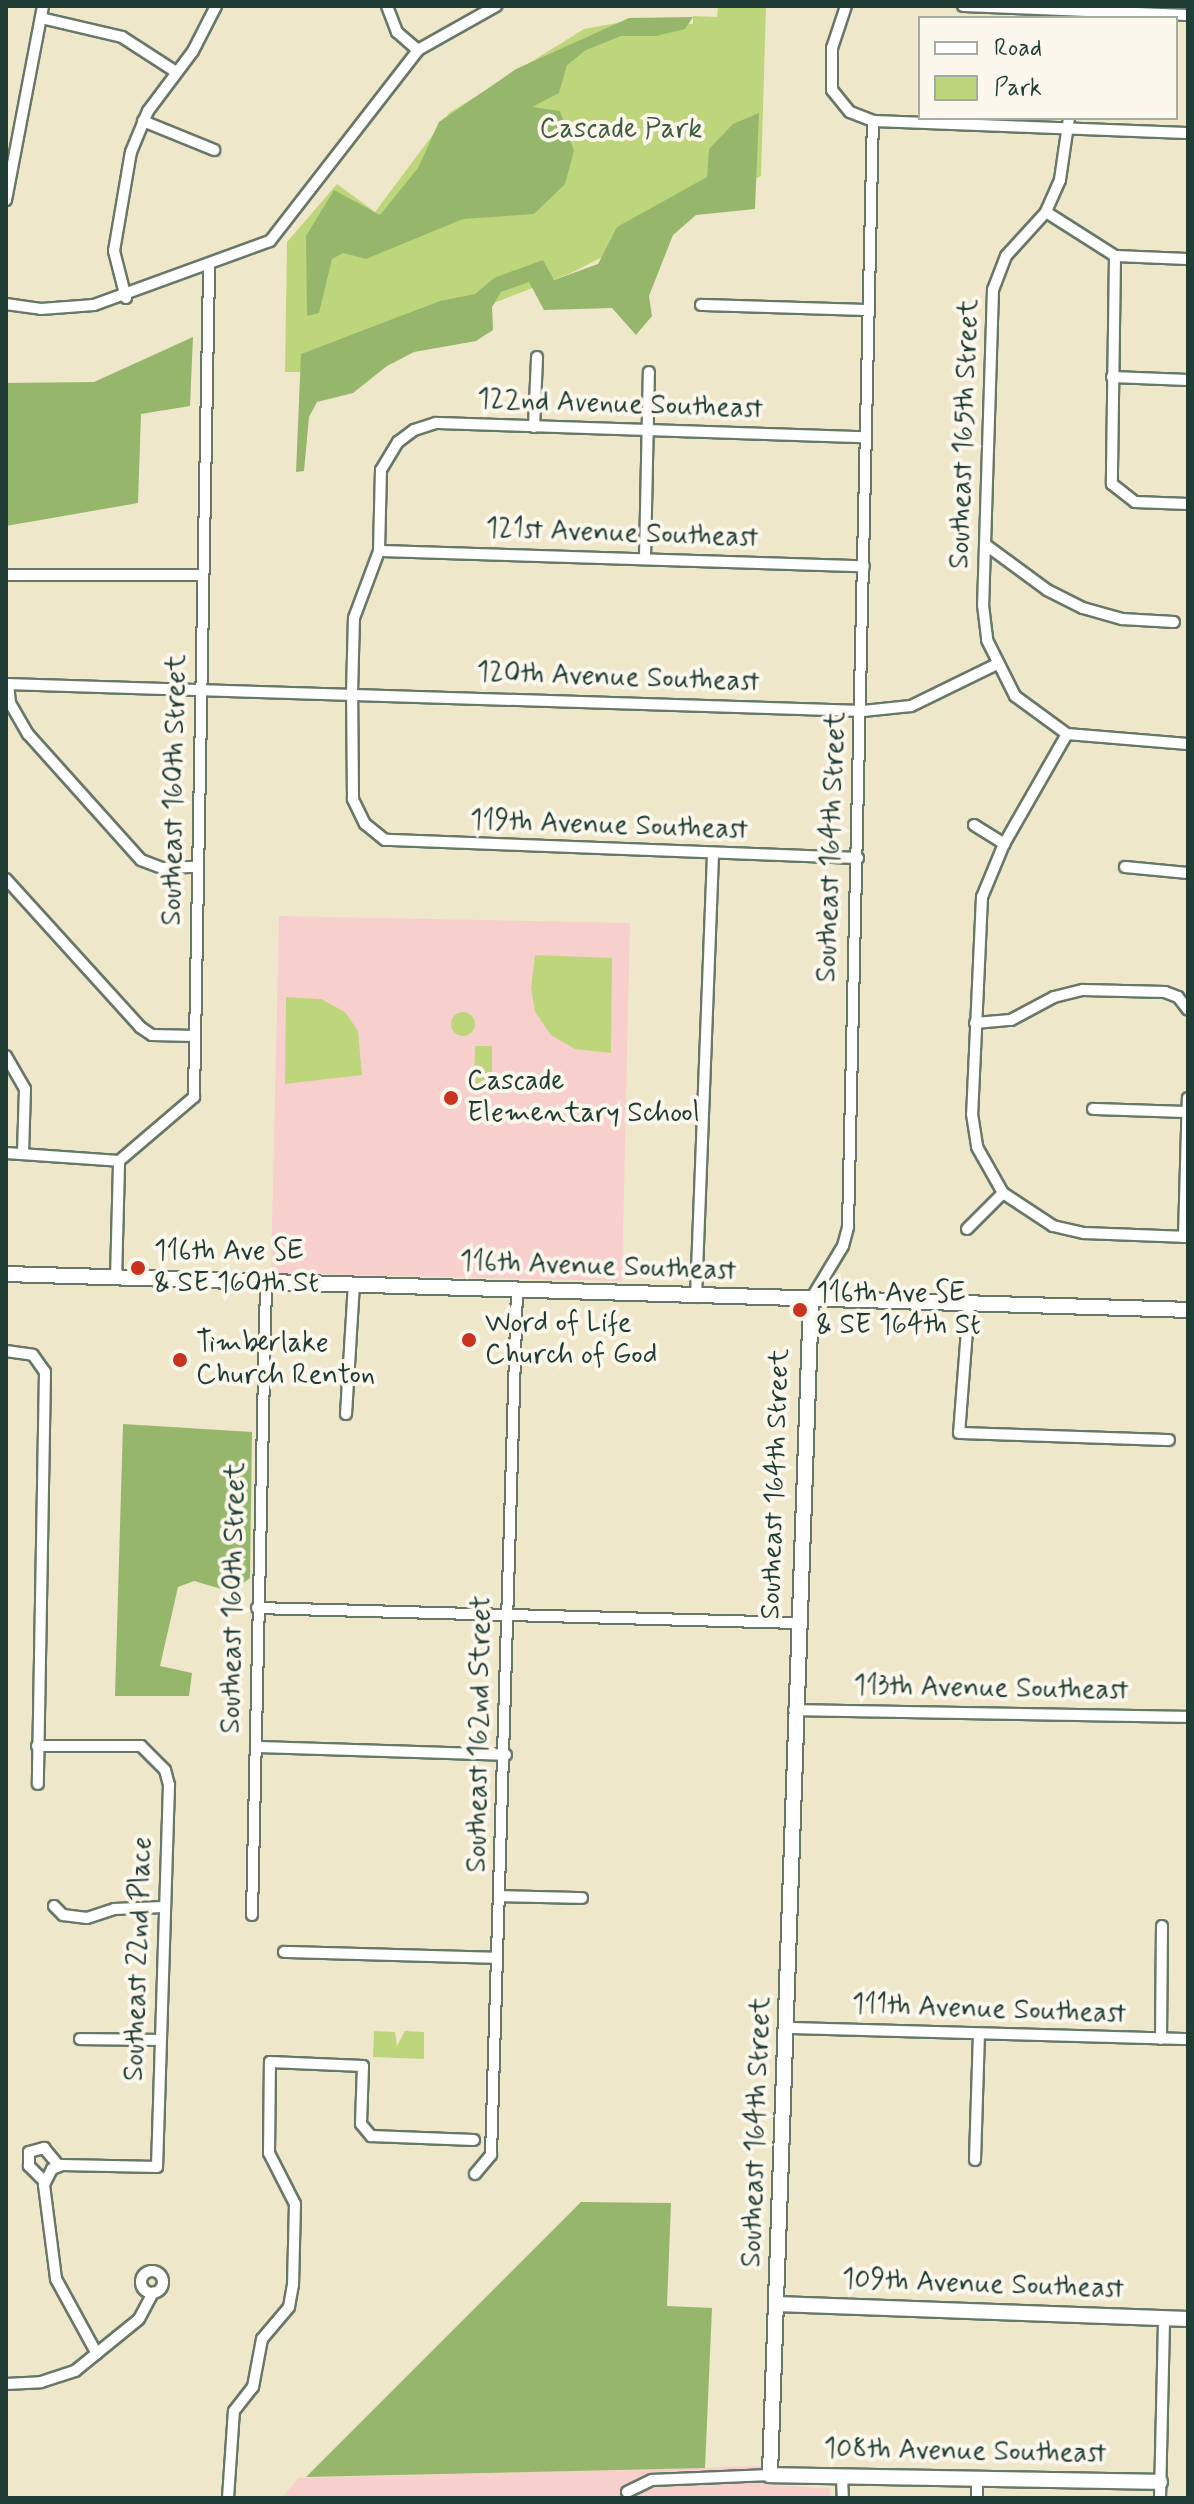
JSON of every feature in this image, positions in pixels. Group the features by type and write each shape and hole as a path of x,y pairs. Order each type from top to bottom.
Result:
{"street":[{"path":"126,298 114,241 124,179 143,121 208,27 216,6"},
{"path":"387,6 397,32 418,50"},
{"path":"6,304 64,309 126,298 209,267 280,235 418,50 496,6"},
{"path":"846,6 832,48 832,90 850,112 873,121 1069,123 1188,133"},
{"path":"963,6 1072,16 1188,15"},
{"path":"6,200 42,12 122,37 176,72"},
{"path":"143,121 214,150"},
{"name":"Southeast 164th Street","path":"770,2475 788,2028 796,1623 811,1299 843,1246 848,1227 863,711 873,121"},
{"name":"Southeast 165th Street","path":"995,665 984,622 993,290 1006,256 1046,212 1060,180 1069,123"},
{"path":"1046,212 1115,256 1188,259"},
{"path":"1115,256 1112,484 1135,502 1188,504"},
{"name":"Southeast 160th Street","path":"119,1161 194,1097 209,267"},
{"path":"701,305 869,310"},
{"path":"534,427 537,357"},
{"path":"645,557 649,372"},
{"path":"1112,377 1188,380"},
{"name":"122nd Avenue Southeast","path":"379,551 386,459 414,430 436,423 866,437"},
{"path":"986,545 1047,590 1083,608 1122,619 1174,622"},
{"path":"352,693 354,618 379,551"},
{"name":"121st Avenue Southeast","path":"379,551 864,566"},
{"path":"6,575 202,575"},
{"path":"995,665 1015,696 1067,734 1188,744"},
{"name":"120th Avenue Southeast","path":"7,684 863,711 911,706 995,665"},
{"path":"7,684 10,703 28,734 141,860 162,868 197,867"},
{"name":"119th Avenue Southeast","path":"352,693 350,782 365,824 398,844 858,858"},
{"path":"1067,734 988,876 979,913 973,1130 985,1165 1003,1193 1028,1213 1065,1230 1186,1237 1188,1098"},
{"path":"974,825 1004,844"},
{"path":"696,1297 713,853"},
{"path":"1125,867 1188,873"},
{"path":"6,879 140,1027 152,1035 195,1036"},
{"path":"975,1023 1011,1020 1054,997 1083,990 1165,992 1185,1005"},
{"path":"6,1056 25,1089 23,1154"},
{"path":"1093,1109 1188,1112"},
{"path":"6,1153 119,1161 116,1279"},
{"path":"967,1229 1003,1193"},
{"name":"116th Avenue Southeast","path":"6,1274 1188,1310"},
{"name":"Southeast 160th Street","path":"252,1915 266,1282"},
{"path":"346,1414 354,1285"},
{"name":"Southeast 162nd Street","path":"475,2174 491,2155 506,1755 517,1290"},
{"path":"969,1304 959,1433 1169,1440"},
{"path":"6,1351 33,1355 45,1372 38,1784"},
{"path":"257,1608 507,1612 796,1623"},
{"name":"113th Avenue Southeast","path":"794,1710 1188,1717"},
{"name":"Southeast 22nd Place","path":"37,1746 141,1746 155,1756 169,1785 157,2167 59,2166"},
{"path":"256,1747 506,1755"},
{"path":"500,1896 582,1898"},
{"path":"54,1906 63,1915 87,1918 114,1909 163,1907"},
{"path":"1161,2039 1162,1926"},
{"path":"284,1952 497,1958"},
{"name":"111th Avenue Southeast","path":"788,2028 1188,2039"},
{"path":"975,2160 979,2034"},
{"path":"80,2039 159,2040"},
{"path":"228,2498 234,2411 253,2387 262,2339 289,2307 293,2285 295,2204 269,2153 270,2062 363,2066 361,2124 371,2136 474,2140"},
{"path":"46,2178 59,2166 44,2148 29,2152 29,2166 46,2178 56,2279 97,2354"},
{"path":"6,2384 58,2379 97,2354 139,2319 153,2293"},
{"name":"109th Avenue Southeast","path":"777,2304 1188,2319"},
{"path":"1160,2498 1164,2318"},
{"path":"627,2492 652,2480 770,2475"},
{"name":"108th Avenue Southeast","path":"770,2475 1160,2482"},
{"path":"842,2475 843,2498"},
{"path":"977,2478 977,2498"}],"shaded area":[{"name":"Cascade Elementary School","path":"279,916 630,923 622,1281 271,1273"},
{"path":"764,2466 765,2485 830,2488 831,2498 282,2498 298,2478"}],"green space":[{"name":"Cascade Park","path":"718,6 766,6 761,176 571,273 316,372 285,372 287,242 337,184 375,212 449,113 584,29 628,21 693,24 693,16 717,17"},
{"path":"693,17 685,29 656,36 621,36 586,50 567,65 559,93 532,107 560,111 574,151 565,184 534,214 463,219 366,259 343,253 332,259 319,313 307,316 306,236 334,190 380,215 418,168 439,122 516,69 629,18"},
{"path":"759,113 755,209 696,215 673,235 649,296 652,316 636,335 612,308 544,310 529,282 501,292 492,307 493,330 476,341 414,352 387,366 353,393 317,402 309,417 304,471 296,472 301,354 440,301 475,294 494,278 543,260 554,280 598,264 617,227 707,177 709,149 733,124"},
{"path":"193,337 190,406 141,414 138,503 6,526 6,383 94,382"},
{"path":"535,955 612,958 611,1053 575,1049 551,1035 535,1012 531,988"},
{"path":"286,997 321,999 345,1012 358,1031 362,1075 285,1084"},
{"path":"463,1012 472,1015 475,1024 472,1033 463,1036 454,1033 451,1024 454,1015"},
{"path":"475,1046 492,1046 492,1084 474,1084"},
{"path":"123,1424 252,1432 250,1578 232,1592 194,1581 178,1587 160,1666 192,1673 189,1696 115,1696"},
{"path":"374,2031 395,2032 397,2046 405,2031 424,2032 424,2059 373,2057"},
{"path":"581,2202 671,2203 667,2306 712,2308 705,2468 306,2477"}],"place":[{"name":"Cascade Elementary School","path":"451,1098"},
{"name":"116th Ave SE & SE 160th St","path":"138,1268"},
{"name":"116th Ave SE & SE 164th St","path":"800,1310"},
{"name":"Word of Life Church of God","path":"469,1340"},
{"name":"Timberlake Church Renton","path":"180,1360"}]}
